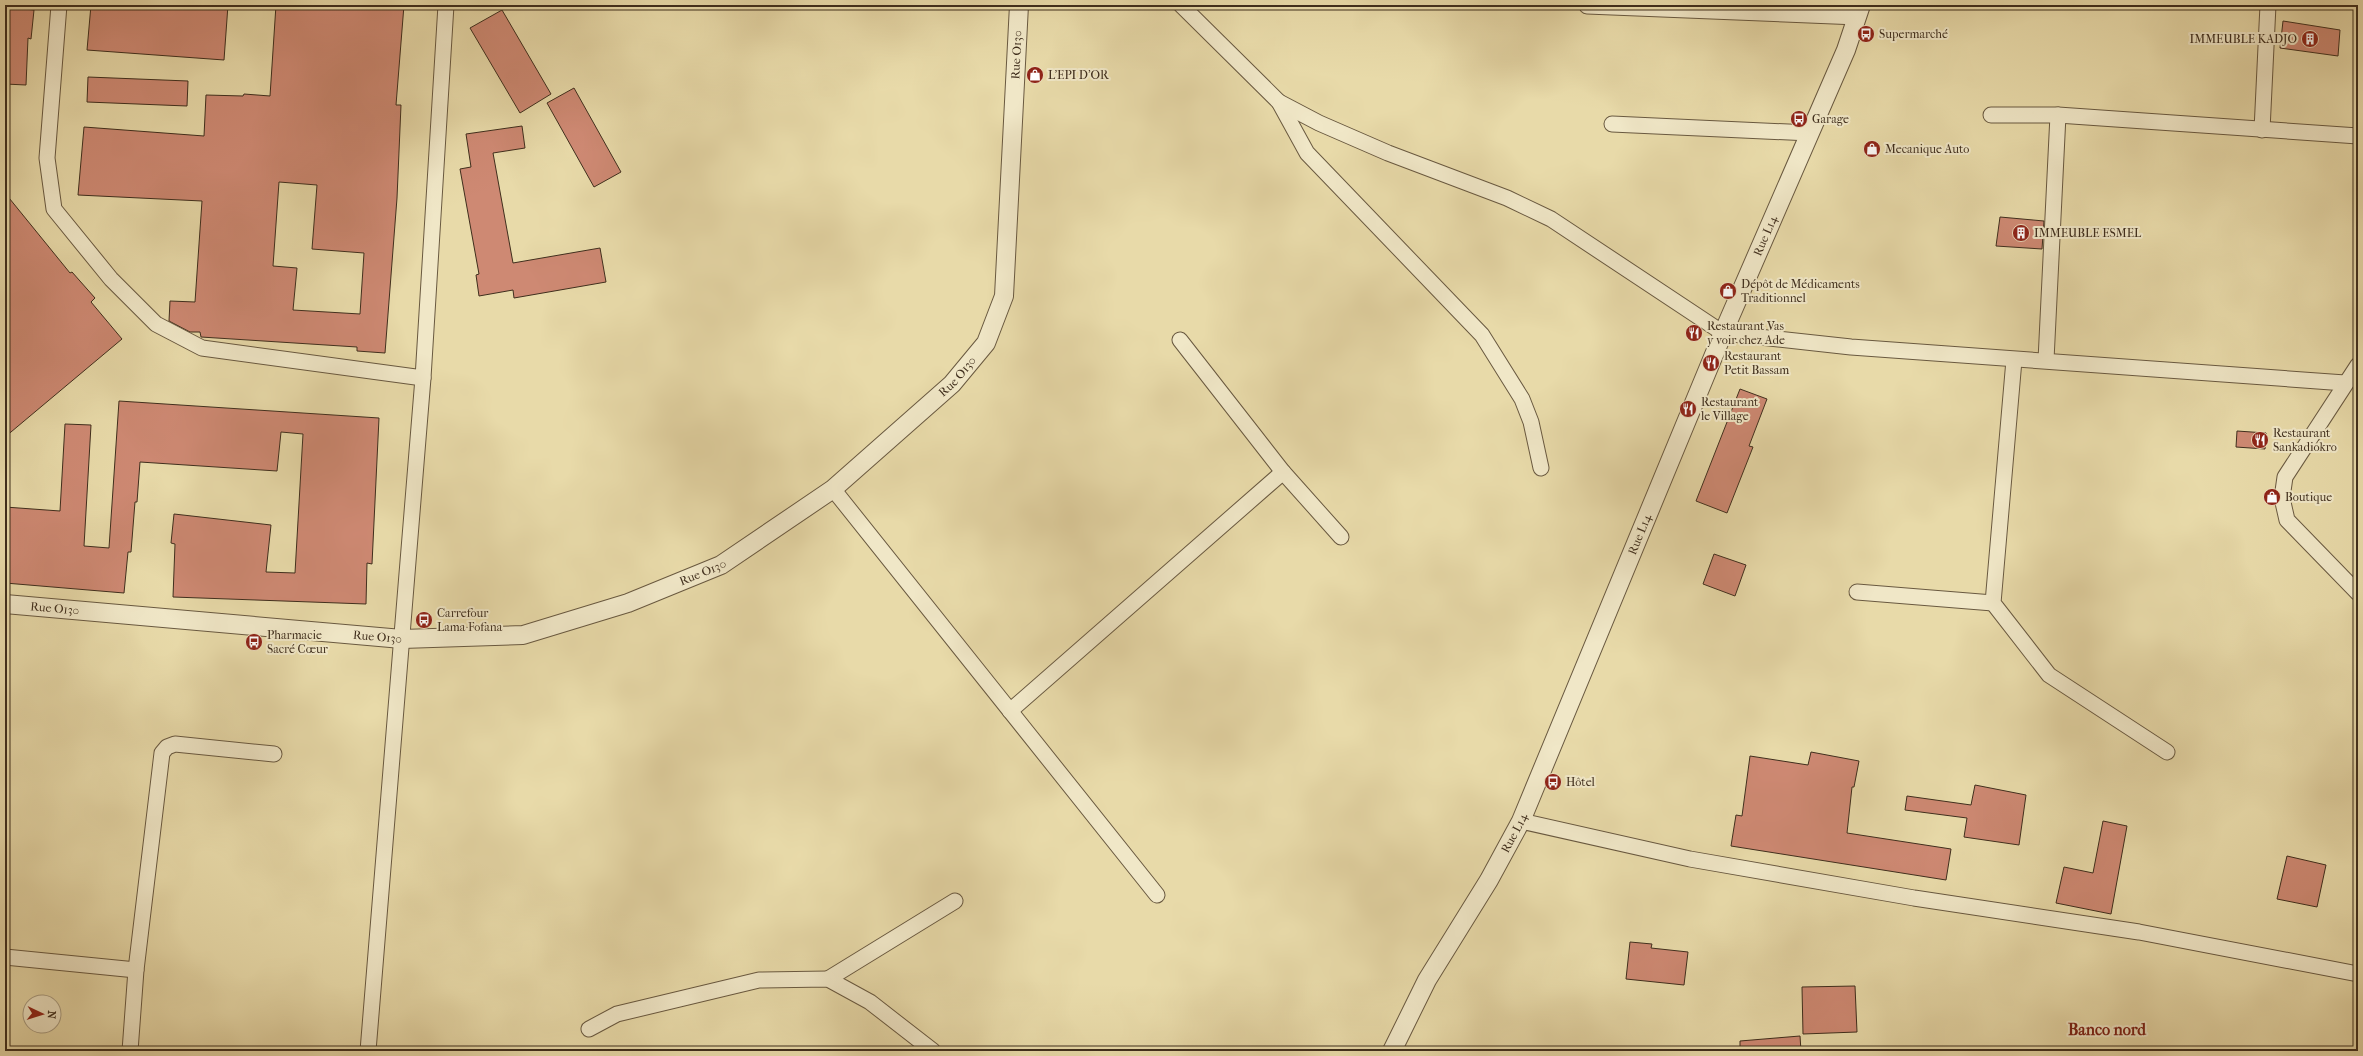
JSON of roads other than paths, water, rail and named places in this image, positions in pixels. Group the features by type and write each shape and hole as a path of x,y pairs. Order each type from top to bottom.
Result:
{"street":[{"path":"59,5 47,158 54,209 111,279 156,324 202,348 423,378"},
{"path":"368,1051 423,378 446,5"},
{"name":"Rue O130","path":"5,604 402,639 523,635 628,604 721,565 833,489 952,384 986,343 1004,296 1020,5"},
{"path":"1181,5 1279,102 1307,153 1482,334 1522,399 1531,422 1541,468"},
{"path":"2262,130 2268,5"},
{"path":"1588,6 1860,11"},
{"name":"Rue L14","path":"1392,1051 1427,980 1489,880 1521,821 1723,334 1810,133 1860,11"},
{"path":"1279,102 1319,123 1388,153 1507,198 1551,219 1723,334 1851,347 2014,360 2046,360 2345,383"},
{"path":"1991,115 2058,115 2358,136"},
{"path":"2046,360 2058,115"},
{"path":"1612,124 1810,133"},
{"path":"1180,340 1283,472 1341,537"},
{"path":"2014,360 1993,603 2049,675 2166,752"},
{"path":"2358,365 2285,477 2282,498 2287,520 2358,593"},
{"path":"1010,711 1283,472"},
{"path":"833,489 1157,896"},
{"path":"1857,592 1993,603"},
{"path":"130,1051 136,970 162,753 167,747 174,744 274,754"},
{"path":"1521,821 1690,858 1914,898 2139,932 2358,974"},
{"path":"828,979 956,901"},
{"path":"5,956 136,970"},
{"path":"589,1029 617,1014 759,980 828,979 870,1002 933,1051"}],"place":[{"name":"Supermarché","path":"1866,34"},
{"name":"IMMEUBLE KADJO","path":"2310,39"},
{"name":"L'EPI D'OR","path":"1035,75"},
{"name":"Garage","path":"1799,119"},
{"name":"Mecanique Auto","path":"1872,149"},
{"name":"IMMEUBLE ESMEL","path":"2021,233"},
{"name":"Dépôt de Médicaments Traditionnel","path":"1728,291"},
{"name":"Restaurant Vas y voir chez Ade","path":"1694,333"},
{"name":"Restaurant Petit Bassam","path":"1711,363"},
{"name":"Restaurant le Village","path":"1688,409"},
{"name":"Restaurant Sankadiokro","path":"2260,440"},
{"name":"Boutique","path":"2272,497"},
{"name":"Carrefour Lama Fofana","path":"424,620"},
{"name":"Pharmacie Sacré Cœur","path":"254,642"},
{"name":"Hôtel","path":"1553,782"}],"district":[{"name":"Banco nord","path":"2107,1029"}]}
